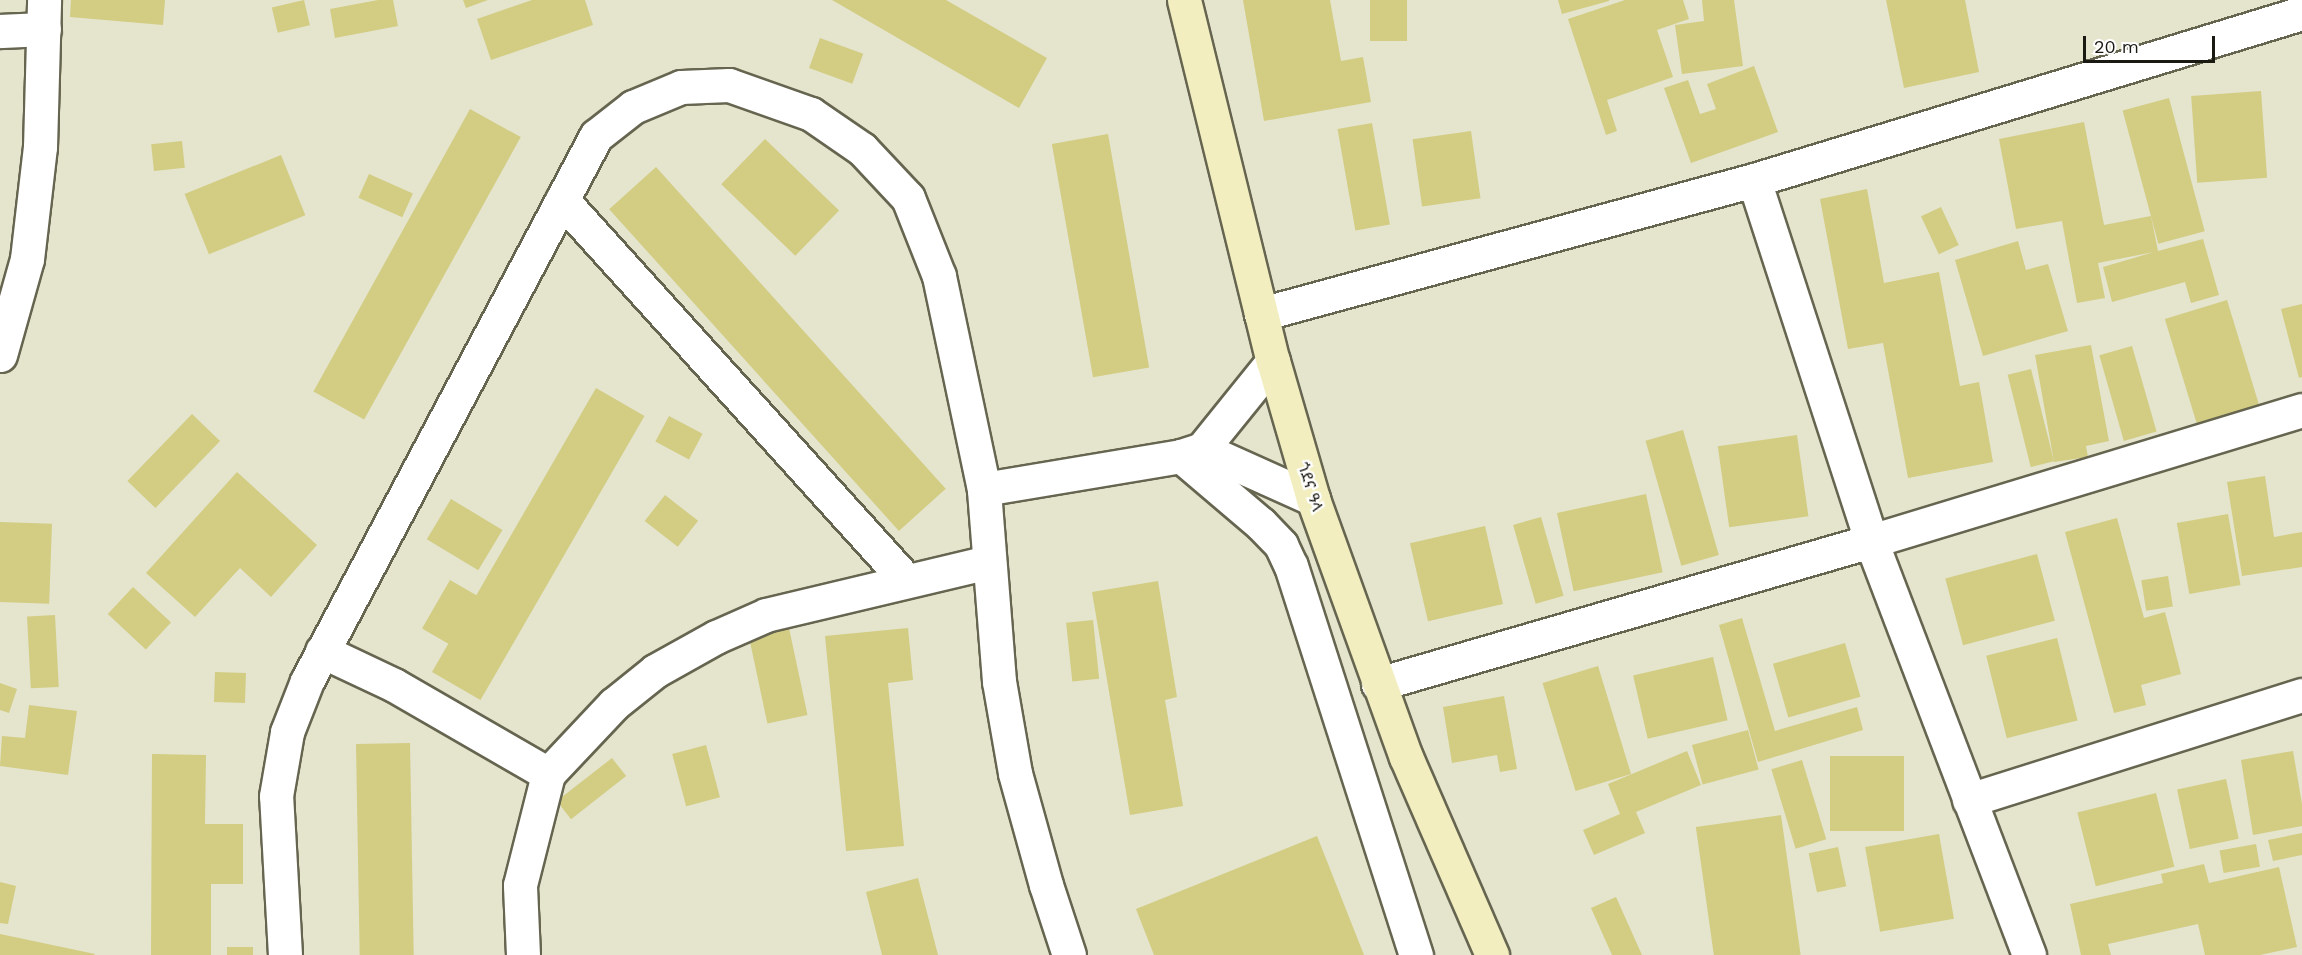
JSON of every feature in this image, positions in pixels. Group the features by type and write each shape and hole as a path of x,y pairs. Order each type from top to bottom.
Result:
{"street":[{"name":"ጎደና ዓላ","path":"1184,0 1273,361 1313,499 1406,757 1492,955"},
{"path":"1261,314 1754,180 2302,13"},
{"path":"0,31 44,15 40,147 27,259 0,355"},
{"path":"285,955 276,796 287,732 307,681 322,651 596,136 633,108 681,87 729,86 811,114 862,149 908,198 939,276 984,489 999,681 1015,773 1046,885 1069,955"},
{"path":"1754,180 1871,541 2028,955"},
{"path":"562,200 906,580"},
{"path":"1192,453 1273,361"},
{"path":"1378,684 1871,541 2302,410"},
{"path":"984,489 1192,453 1313,499"},
{"path":"1192,453 1281,544 1291,566 1416,955"},
{"path":"524,955 520,885 548,774 622,698 655,671 716,637 766,615 989,562"},
{"path":"322,651 394,685 548,774"},
{"path":"1969,800 2302,695"}],"building":[{"path":"71,0 165,0 163,25 70,17"},
{"path":"304,0 310,25 278,33 272,7"},
{"path":"378,0 393,0 398,26 335,38 330,9"},
{"path":"463,0 488,0 466,8"},
{"path":"532,0 585,0 593,25 491,60 477,19"},
{"path":"832,0 946,0 1047,58 1019,108"},
{"path":"1243,0 1330,0 1341,61 1363,57 1371,102 1264,121"},
{"path":"1370,0 1407,0 1407,41 1370,41"},
{"path":"1558,0 1609,0 1609,1 1562,14"},
{"path":"1625,0 1683,0 1689,19 1657,30 1673,77 1607,100 1617,131 1606,135 1568,19"},
{"path":"1702,0 1734,0 1743,66 1682,74 1675,25 1704,21"},
{"path":"1886,0 1965,0 1979,72 1904,88"},
{"path":"820,38 863,54 852,84 809,68"},
{"path":"1754,66 1778,132 1691,163 1664,88 1688,80 1700,114 1716,109 1707,84"},
{"path":"2261,91 2267,178 2197,183 2191,96"},
{"path":"2169,98 2205,231 2158,244 2123,110"},
{"path":"470,109 521,137 364,420 313,392"},
{"path":"2084,122 2104,225 2151,216 2158,251 2203,239 2219,295 2191,303 2185,282 2112,302 2103,267 2154,252 2098,263 2105,298 2077,303 2062,221 2016,229 1999,139"},
{"path":"1372,123 1390,224 1355,231 1338,129"},
{"path":"1471,131 1480,198 1422,207 1413,139"},
{"path":"1108,134 1149,367 1093,377 1052,144"},
{"path":"765,139 839,211 795,256 721,184"},
{"path":"182,141 185,168 154,171 151,144"},
{"path":"281,155 305,215 209,254 185,194"},
{"path":"656,167 946,489 899,531 609,209"},
{"path":"369,174 413,194 402,217 358,198"},
{"path":"1867,189 1884,283 1939,272 1960,386 1979,382 1993,462 1908,478 1883,343 1848,349 1820,199"},
{"path":"1941,207 1959,245 1939,254 1921,216"},
{"path":"2018,241 2026,270 2048,264 2068,331 1983,356 1955,260"},
{"path":"2227,300 2259,406 2197,425 2165,319"},
{"path":"2302,304 2302,377 2299,378 2281,309"},
{"path":"2091,345 2109,441 2086,446 2088,457 2054,462 2035,355"},
{"path":"2132,346 2157,432 2124,441 2099,355"},
{"path":"2031,369 2054,461 2031,467 2008,375"},
{"path":"596,388 644,416 480,700 432,672"},
{"path":"192,414 220,441 155,508 127,481"},
{"path":"669,416 703,434 689,459 655,442"},
{"path":"1683,430 1719,555 1681,566 1646,441"},
{"path":"1797,435 1808,516 1729,527 1718,446"},
{"path":"237,472 317,545 271,597 240,568 195,617 146,573"},
{"path":"2265,476 2274,537 2302,532 2302,567 2242,576 2227,482"},
{"path":"1646,494 1663,572 1574,591 1557,513"},
{"path":"665,495 698,521 678,547 645,521"},
{"path":"451,499 502,530 478,570 427,539"},
{"path":"2228,514 2241,585 2189,594 2177,523"},
{"path":"1541,517 1564,596 1536,604 1513,525"},
{"path":"2117,518 2144,618 2165,612 2181,674 2141,685 2146,705 2114,713 2065,532"},
{"path":"0,522 52,524 49,604 0,602"},
{"path":"1485,526 1503,604 1428,621 1410,543"},
{"path":"2037,554 2055,621 1963,645 1945,579"},
{"path":"2168,576 2173,607 2146,611 2141,580"},
{"path":"450,580 478,596 450,644 422,628"},
{"path":"1158,581 1177,697 1165,700 1183,806 1130,815 1092,592"},
{"path":"133,587 171,622 146,650 108,614"},
{"path":"55,615 59,687 31,688 27,616"},
{"path":"1742,618 1775,731 1857,707 1863,730 1758,762 1719,625"},
{"path":"1093,620 1099,679 1072,681 1066,623"},
{"path":"789,628 808,715 767,724 749,637"},
{"path":"908,628 913,680 888,683 904,846 846,851 825,636"},
{"path":"2057,638 2078,720 2007,738 1986,656"},
{"path":"1845,643 1860,697 1788,718 1773,664"},
{"path":"1713,657 1728,720 1648,739 1633,675"},
{"path":"1598,666 1631,774 1576,791 1543,683"},
{"path":"215,672 246,673 245,703 214,702"},
{"path":"0,683 17,689 9,713 0,710"},
{"path":"1504,696 1517,769 1500,772 1497,755 1452,763 1443,707"},
{"path":"29,705 77,711 68,775 0,766 2,736 25,738"},
{"path":"1748,730 1759,770 1703,785 1692,745"},
{"path":"410,743 414,955 360,955 356,744"},
{"path":"706,745 720,797 686,806 672,754"},
{"path":"1687,751 1701,785 1636,812 1645,833 1594,855 1583,830 1620,814 1608,784"},
{"path":"2293,751 2302,804 2302,826 2253,835 2241,760"},
{"path":"152,754 206,755 205,824 243,824 243,884 211,884 211,955 151,955"},
{"path":"1830,756 1904,756 1904,831 1830,831"},
{"path":"612,758 626,776 571,819 557,801"},
{"path":"1802,760 1826,839 1796,849 1771,769"},
{"path":"2226,779 2239,839 2190,849 2177,789"},
{"path":"2156,793 2174,867 2096,886 2077,813"},
{"path":"1781,815 1801,955 1714,955 1696,827"},
{"path":"2302,833 2302,855 2273,861 2268,840"},
{"path":"1939,834 1954,919 1880,932 1865,847"},
{"path":"1317,836 1364,955 1154,955 1136,909"},
{"path":"2256,844 2260,867 2224,873 2220,850"},
{"path":"1838,847 1846,886 1817,892 1809,853"},
{"path":"2204,864 2209,883 2279,867 2297,947 2260,955 2205,955 2198,924 2108,944 2111,955 2081,955 2070,904 2163,883 2161,874"},
{"path":"918,878 938,955 882,955 866,892"},
{"path":"0,882 16,886 8,924 0,923"},
{"path":"1616,897 1642,955 1612,955 1591,908"},
{"path":"0,934 95,954 0,955"},
{"path":"227,947 253,947 253,955 227,955"}]}
